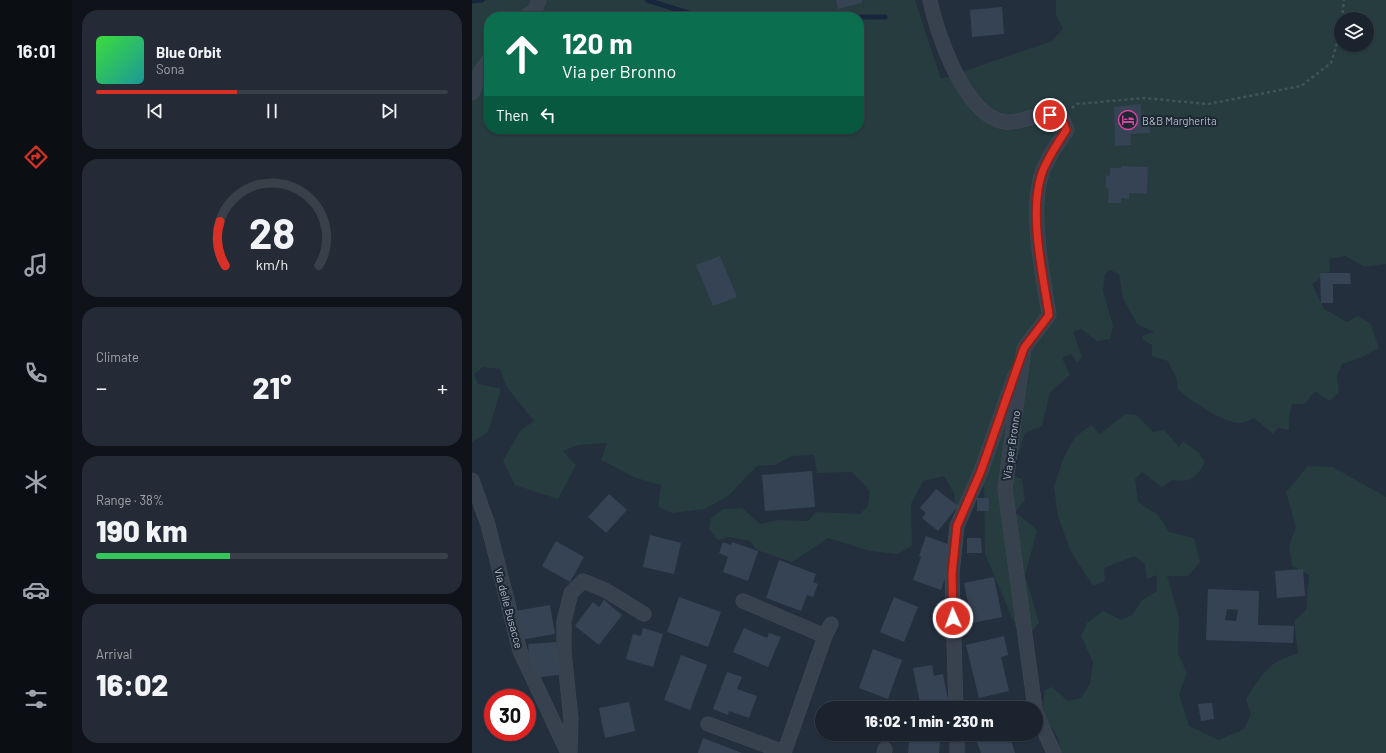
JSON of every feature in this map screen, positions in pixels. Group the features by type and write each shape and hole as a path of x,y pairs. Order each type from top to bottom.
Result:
{"street":[{"path":"532,12 535,10 539,0"},
{"path":"930,0 944,49 970,98 978,108 997,120 1007,122 1050,115 1062,118"},
{"path":"472,93 480,72 484,67"},
{"name":"Via per Bronno","path":"1034,701 1004,489 1024,348 1049,315 1038,244 1037,206 1041,176 1052,151 1066,130 1062,118"},
{"path":"956,701 952,574 957,526 981,471 1024,348"},
{"name":"Via delle Busacce","path":"472,480 488,525 520,651 569,753"},
{"path":"569,753 571,719 564,652 564,621 571,593 584,581 605,590 644,614"},
{"path":"708,724 784,753 828,630 743,601"},
{"path":"1043,729 1054,753"},
{"path":"957,741 957,753"}],"path":[{"path":"1343,12 1344,0"},
{"path":"1062,118 1077,104 1144,98 1208,104 1301,86 1330,62 1334,51"}],"green space":[{"path":"472,0 915,0 941,79 1052,41 1063,29 1056,15 1056,0 1386,0 1386,264 1365,267 1345,256 1329,259 1330,271 1312,284 1324,309 1347,322 1358,316 1370,323 1379,348 1362,357 1342,364 1337,376 1339,392 1330,401 1315,391 1305,404 1292,404 1289,417 1289,430 1278,428 1273,434 1254,418 1239,423 1216,415 1178,390 1177,379 1168,361 1152,356 1152,345 1143,340 1142,336 1154,332 1137,324 1123,298 1119,274 1110,270 1105,274 1103,291 1113,326 1110,339 1097,341 1081,329 1073,332 1082,357 1077,362 1071,354 1062,358 1070,375 1050,392 1042,426 1025,433 1012,475 1022,479 1025,500 1015,512 1037,530 1025,575 1039,623 1031,633 1018,632 985,554 984,486 969,509 956,513 954,493 944,476 923,481 911,504 912,546 897,554 870,551 828,538 792,562 757,550 750,541 730,537 718,540 709,529 711,518 723,509 742,508 760,524 779,520 808,521 816,512 860,514 868,506 870,491 852,472 817,473 814,455 792,456 775,465 757,466 728,496 705,509 672,513 658,507 661,485 636,478 601,460 607,443 578,445 563,451 576,465 558,499 515,485 503,461 520,431 534,421 506,386 500,369 483,367 474,374 478,384 501,389 488,432 472,442"},
{"path":"1125,414 1136,415 1153,432 1164,430 1179,447 1183,441 1199,453 1205,462 1198,473 1189,480 1172,480 1162,487 1142,472 1135,479 1138,502 1158,515 1169,532 1194,538 1200,562 1188,576 1167,576 1179,618 1178,653 1187,673 1179,694 1189,726 1219,740 1244,729 1251,714 1246,699 1262,675 1272,665 1298,653 1294,621 1306,610 1309,575 1292,566 1289,546 1296,527 1286,492 1308,466 1333,467 1386,497 1386,753 1051,753 1059,748 1059,739 1043,715 1045,690 1052,687 1068,701 1081,698 1090,684 1093,662 1081,636 1087,623 1103,611 1121,620 1132,615 1142,600 1157,591 1157,575 1147,579 1145,564 1134,556 1104,568 1105,581 1093,586 1071,552 1058,517 1054,487 1063,459 1075,437 1091,425 1100,434"}],"building":[{"path":"836,0 862,0 862,3 838,9"},
{"path":"1002,7 1004,34 972,37 970,10"},
{"path":"1141,104 1142,122 1149,121 1150,133 1130,134 1131,145 1115,146 1114,107"},
{"path":"1121,166 1148,167 1147,194 1129,193 1129,199 1121,198 1121,203 1108,203 1109,189 1106,188 1106,175 1110,176 1110,168 1121,168"},
{"path":"720,256 737,297 713,306 696,265"},
{"path":"1320,273 1350,273 1351,284 1333,284 1333,303 1321,303"},
{"path":"812,471 815,507 765,511 762,475"},
{"path":"936,489 958,506 938,531 922,518 926,513 920,508"},
{"path":"609,494 627,510 606,533 588,517"},
{"path":"977,498 989,498 989,511 977,511"},
{"path":"650,535 681,543 674,574 643,567"},
{"path":"926,536 953,546 945,566 949,567 941,590 913,580"},
{"path":"967,538 981,538 982,553 967,553"},
{"path":"556,541 584,557 570,582 542,566"},
{"path":"723,542 731,545 732,542 758,551 748,581 723,572 728,557 719,553"},
{"path":"779,560 816,574 813,582 818,584 813,597 807,595 801,611 766,598"},
{"path":"1303,569 1305,596 1277,598 1275,571"},
{"path":"994,577 1002,617 972,623 964,583"},
{"path":"1208,589 1259,591 1258,625 1294,626 1293,643 1206,640","holes":["1227,609 1238,610 1236,621 1225,620"]},
{"path":"679,597 721,612 708,647 667,632"},
{"path":"894,597 918,607 904,642 880,632"},
{"path":"604,600 622,615 599,645 575,626 593,602 599,607"},
{"path":"550,605 555,634 520,640 515,611"},
{"path":"643,628 663,634 653,667 626,659 633,634 641,636"},
{"path":"744,628 767,638 769,633 781,637 768,667 733,652"},
{"path":"1004,636 1008,655 1001,657 1009,691 979,698 966,645"},
{"path":"556,642 559,675 540,677 530,663 528,644"},
{"path":"873,649 902,660 888,699 859,688"},
{"path":"681,655 707,665 690,710 664,700"},
{"path":"932,665 934,676 943,674 948,701 920,701 913,668"},
{"path":"727,672 742,677 737,689 757,696 749,718 729,711 728,715 713,709"},
{"path":"629,702 635,731 605,738 599,708"},
{"path":"1212,703 1214,719 1201,721 1198,704"},
{"path":"703,738 742,753 698,753"},
{"path":"909,741 940,742 939,753 908,753"},
{"path":"977,741 1011,741 1015,753 981,753"}],"waterway":[{"path":"472,1 482,0"},
{"path":"647,0 685,12"},
{"path":"864,17 885,17"}],"place":[{"name":"B&B Margherita","path":"1128,120"}],"route":[{"path":"953,618 952,574 957,526 981,471 1024,348 1049,315 1038,244 1037,206 1041,176 1052,151 1066,130 1062,118 1050,115"}]}
